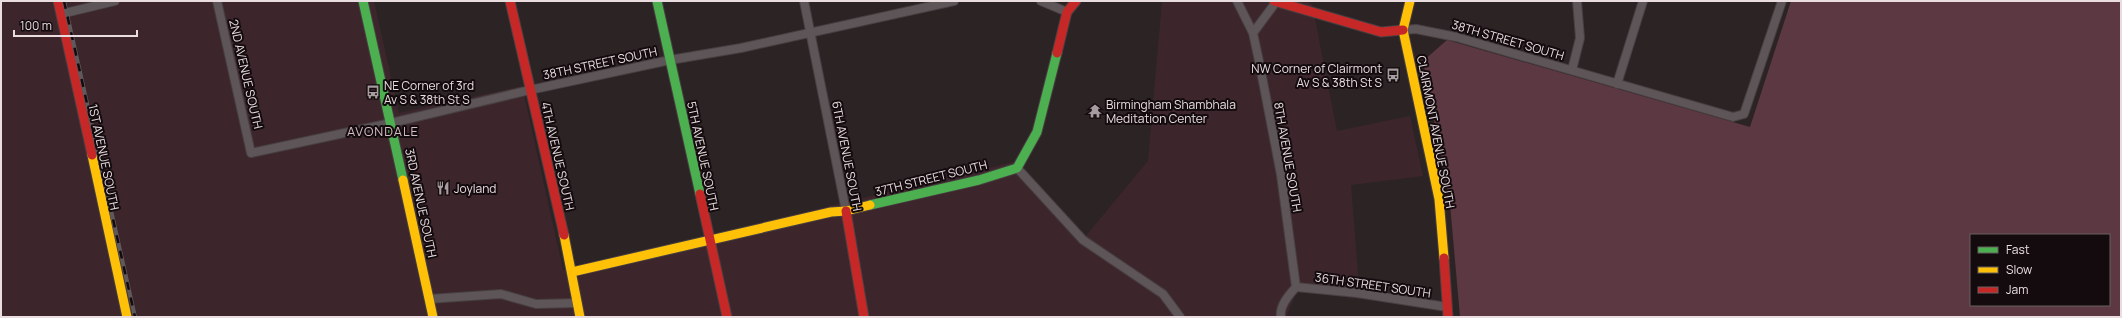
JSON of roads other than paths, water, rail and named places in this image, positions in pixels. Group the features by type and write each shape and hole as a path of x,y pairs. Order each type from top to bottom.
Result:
{"street":[{"name":"1ST AVENUE SOUTH","path":"58,1 127,317"},
{"path":"61,14 115,1"},
{"name":"2ND AVENUE SOUTH","path":"217,1 251,153"},
{"name":"3RD AVENUE SOUTH","path":"363,1 434,317"},
{"name":"4TH AVENUE SOUTH","path":"510,1 572,272 580,317"},
{"name":"5TH AVENUE SOUTH","path":"657,1 727,317"},
{"name":"6TH AVENUE SOUTH","path":"804,1 846,211 864,317"},
{"name":"38TH STREET SOUTH","path":"251,153 390,123 530,90 670,60 741,48 954,1"},
{"path":"1041,1 1067,12"},
{"path":"1076,1 1067,12 1037,132 1017,168 1082,240 1163,294 1180,317"},
{"name":"8TH AVENUE SOUTH","path":"1237,1 1253,32 1281,175 1296,287"},
{"path":"1253,32 1275,1"},
{"name":"38TH STREET SOUTH","path":"1275,1 1381,32 1416,29 1456,37 1733,117 1744,114 1782,1"},
{"name":"CLAIRMONT AVENUE SOUTH","path":"1410,1 1405,16 1403,30 1439,199 1448,317"},
{"path":"1572,70 1580,38 1577,1"},
{"path":"1617,84 1643,1"},
{"name":"37TH STREET SOUTH","path":"572,272 709,239 831,212 846,211 979,180 1017,168"},
{"path":"1281,317 1280,313 1284,302 1296,287"},
{"name":"36TH STREET SOUTH","path":"1296,287 1357,293 1447,307"},
{"path":"429,299 501,294 536,304 577,303"}],"railway":[{"path":"64,1 135,317"}],"place":[{"name":"NW Corner of Clairmont Av S & 38th St S","path":"1393,75"},
{"name":"NE Corner of 3rd Av S & 38th St S","path":"373,92"},
{"name":"Birmingham Shambhala Meditation Center","path":"1095,111"},
{"name":"Joyland","path":"443,188"}],"district":[{"name":"AVONDALE","path":"383,131"}]}
